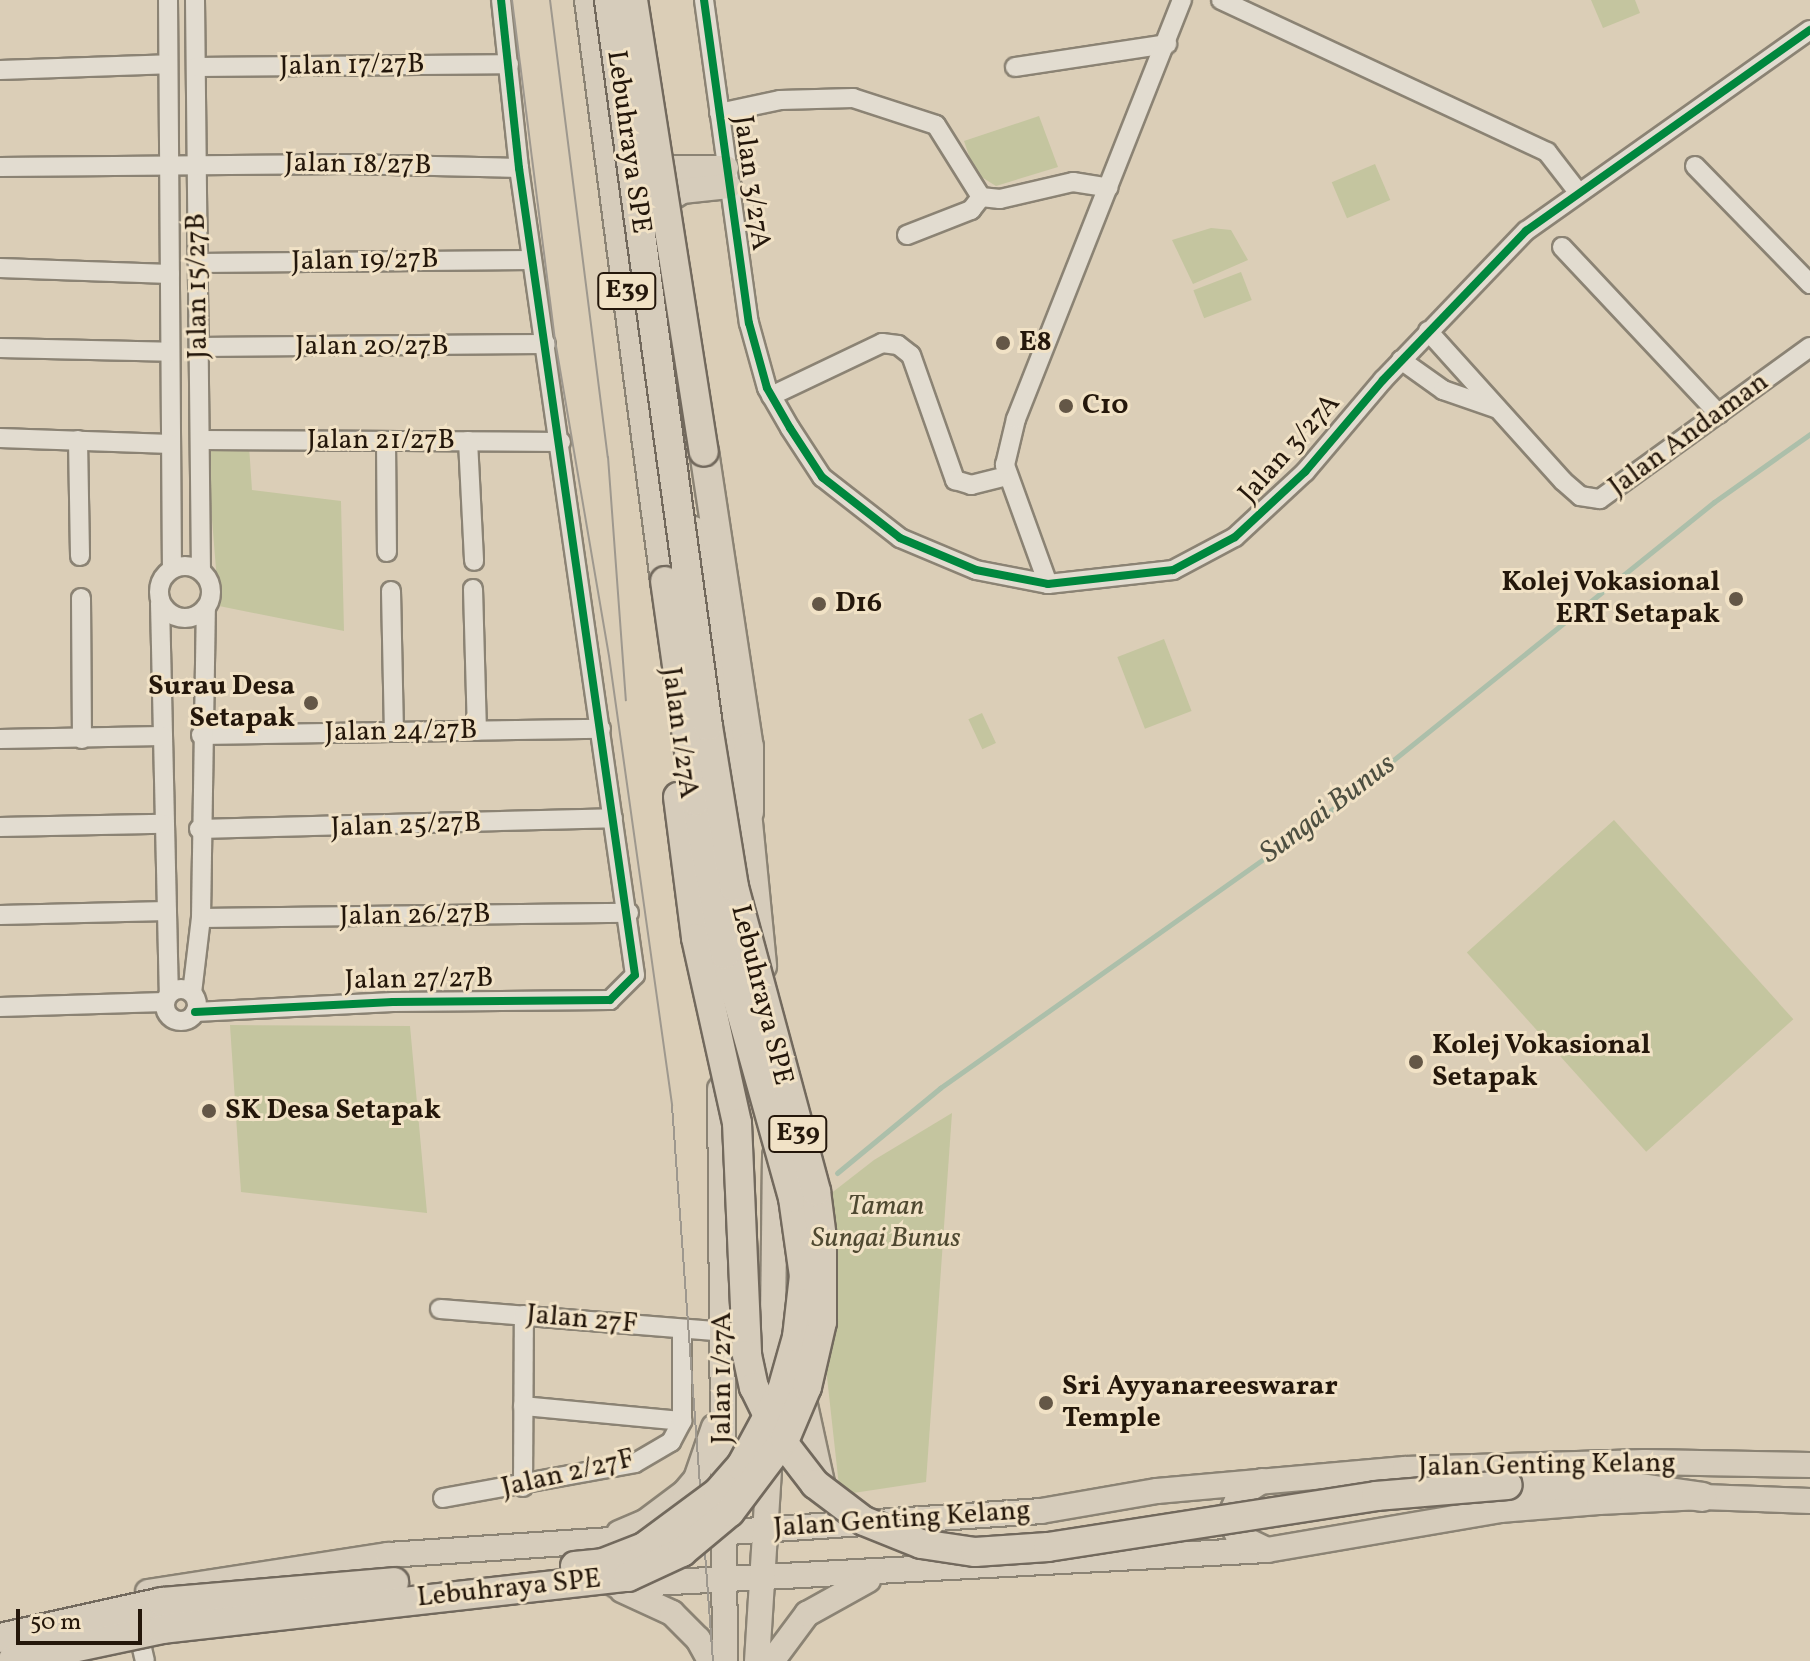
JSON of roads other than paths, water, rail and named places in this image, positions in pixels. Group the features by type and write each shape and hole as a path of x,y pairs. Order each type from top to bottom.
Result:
{"highway":[{"name":"Lebuhraya SPE","path":"0,1638 162,1602 603,1563 644,1547 681,1523 741,1466 782,1390 797,1337 804,1276 793,1198 725,954 696,801 589,0"},
{"name":"Lebuhraya SPE","path":"12,1661 162,1629 628,1577 682,1552 730,1512 785,1439 807,1387 822,1322 822,1238 816,1191 734,887 708,726 609,0"},
{"path":"633,0 749,747 749,812"},
{"name":"E39","path":"665,581 670,722 689,890 737,1123 747,1355 754,1387 778,1436 815,1484 864,1521 921,1544 975,1552 1048,1547 1376,1496 1508,1485 1627,1486 1702,1497"}],"main road":[{"name":"Jalan 1/27A","path":"576,0 714,1010 725,1186 722,1532 725,1661"},
{"name":"Jalan 1/27A","path":"620,0 681,460 749,812 768,1003 776,1316 764,1580 757,1661"},
{"path":"639,142 667,168 728,177"},
{"path":"653,235 658,212 674,195 728,177"},
{"path":"776,1316 805,1403 827,1502 850,1524"},
{"path":"601,1539 645,1522 696,1479 723,1381"},
{"name":"Jalan Genting Kelang","path":"0,1629 151,1591 388,1555 1041,1511 1157,1491 1448,1467 1810,1465"},
{"name":"Jalan 1/27A","path":"723,1470 744,1490 757,1485 769,1466"},
{"path":"1262,1481 1235,1500 1229,1518 1238,1536 1267,1550"},
{"name":"Jalan Genting Kelang","path":"48,1661 143,1653 299,1616 607,1585 764,1580 1267,1550 1500,1510 1702,1497 1810,1501"},
{"path":"772,1661 807,1614 885,1573"},
{"path":"607,1585 672,1613 698,1639 710,1661"}],"street":[{"name":"Jalan 15/27B","path":"168,0 172,569"},
{"name":"Jalan 15/27B","path":"195,0 201,571"},
{"path":"501,0 519,168 629,913"},
{"name":"Jalan 3/27A","path":"704,0 749,323 771,396 822,477 900,538 976,570 1048,584 1173,570 1235,537 1305,472 1401,360 1526,231 1810,30"},
{"path":"1048,584 1007,476 1016,419 1182,0"},
{"path":"1221,0 1547,152 1578,192"},
{"path":"1015,67 1167,44"},
{"path":"0,70 168,64"},
{"name":"Jalan 17/27B","path":"196,67 509,64"},
{"path":"719,113 817,98 853,98 904,112 936,125 981,197"},
{"name":"Jalan 18/27B","path":"0,167 197,164 519,168"},
{"path":"1695,166 1810,284"},
{"path":"981,197 1000,199 1073,182 1109,188"},
{"path":"907,235 971,210 981,197"},
{"path":"1562,247 1719,414"},
{"name":"Jalan 19/27B","path":"198,263 532,260"},
{"path":"0,268 170,274"},
{"name":"Jalan Andaman","path":"1428,331 1563,481 1580,496 1600,499 1810,347"},
{"path":"771,396 882,343 898,345 911,355 955,480 971,485 1007,476"},
{"name":"Jalan 20/27B","path":"199,347 546,344"},
{"path":"0,348 170,352"},
{"name":"Jalan Andaman","path":"1401,360 1443,390 1502,411"},
{"path":"0,438 171,444"},
{"path":"78,440 80,556"},
{"name":"Jalan 21/27B","path":"200,440 561,442"},
{"path":"468,441 474,561"},
{"path":"386,442 387,552"},
{"path":"187,566 201,571 211,593 206,608 201,735 201,918 194,1003 180,1021 164,1003 167,911 158,587 172,569 187,566"},
{"path":"473,589 477,731"},
{"path":"391,591 394,732"},
{"path":"81,598 82,739"},
{"path":"160,603 182,618 206,608"},
{"name":"Jalan 24/27B","path":"201,735 601,729"},
{"path":"0,739 162,736"},
{"name":"Jalan 25/27B","path":"199,829 613,818"},
{"path":"0,827 163,824"},
{"path":"0,915 167,911"},
{"name":"Jalan 26/27B","path":"201,918 629,913"},
{"name":"Jalan 27/27B","path":"194,1003 229,1007 610,1000 635,975 629,913"},
{"path":"0,1007 164,1003 180,989 194,1003"},
{"name":"Jalan 27F","path":"440,1309 724,1332"},
{"path":"523,1487 524,1315"},
{"path":"523,1406 682,1421 682,1330"},
{"name":"Jalan 2/27F","path":"443,1498 523,1487 635,1463 671,1442 682,1421"}],"waterway":[{"name":"Sungai Bunus","path":"837,1173 940,1088 1320,819 1714,502 1810,434"}],"tram line":[{"path":"512,0 556,346 609,656 672,1106 713,1661"},
{"path":"550,0 608,457 626,700"}],"place":[{"name":"E8","path":"1003,343"},
{"name":"C10","path":"1066,406"},
{"name":"Kolej Vokasional ERT Setapak","path":"1736,599"},
{"name":"D16","path":"819,604"},
{"name":"Surau Desa Setapak","path":"311,703"},
{"name":"Kolej Vokasional Setapak","path":"1416,1062"},
{"name":"SK Desa Setapak","path":"209,1111"},
{"name":"Sri Ayyanareeswarar Temple","path":"1046,1403"}],"park label":[{"name":"Taman Sungai Bunus","path":"886,1223"}]}
